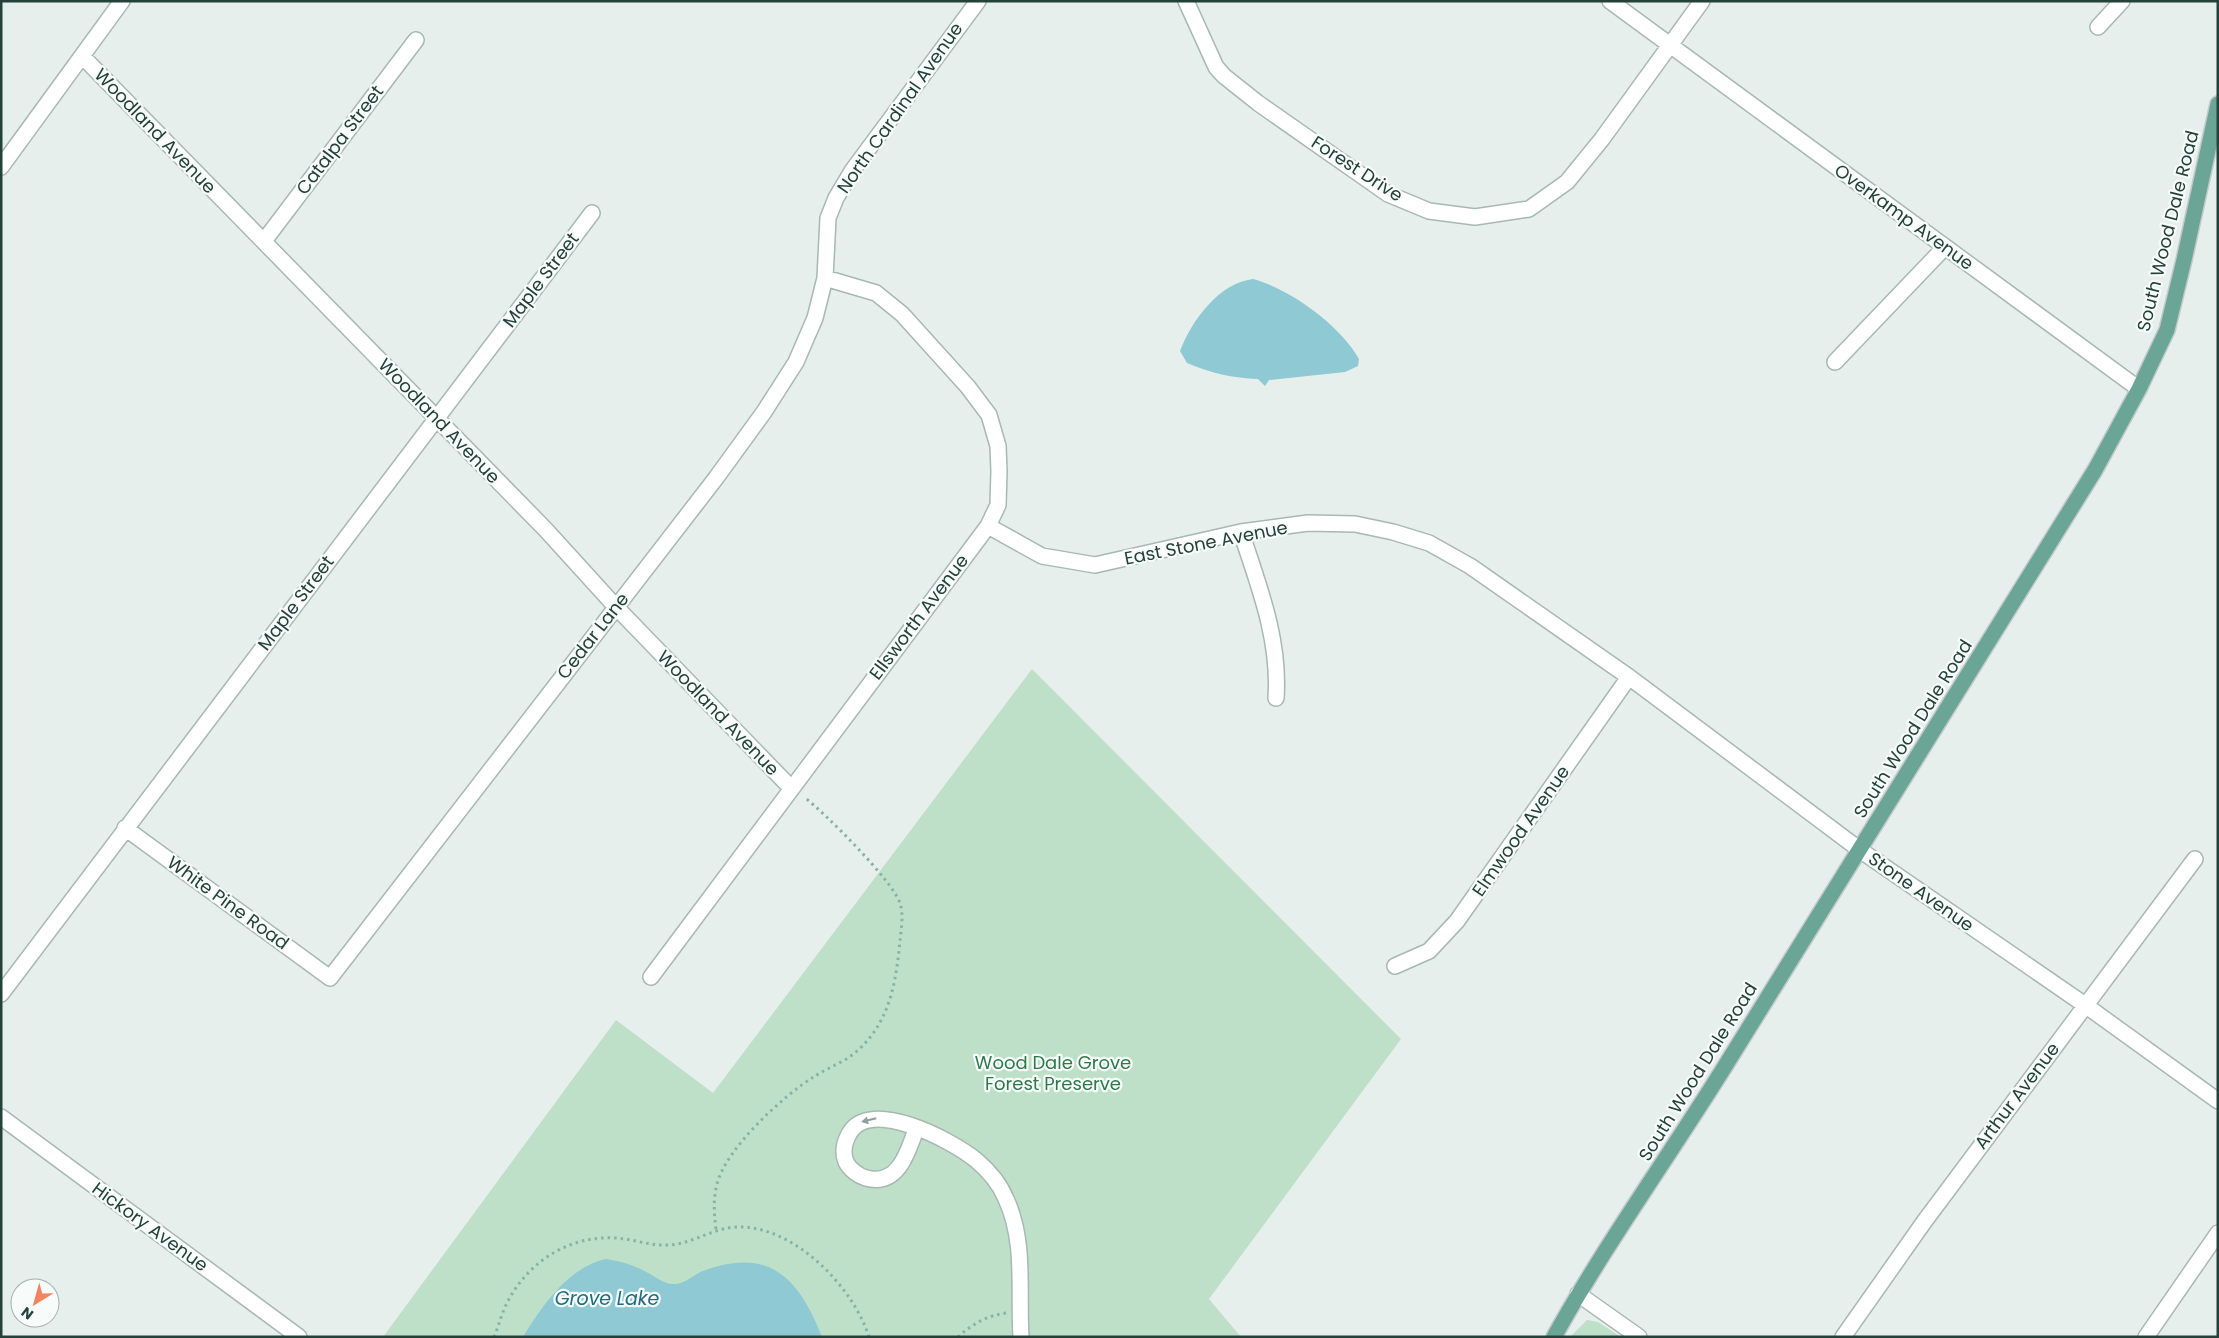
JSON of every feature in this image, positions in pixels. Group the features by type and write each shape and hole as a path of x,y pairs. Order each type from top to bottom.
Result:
{"main road":[{"name":"South Wood Dale Road","path":"1554,1337 1578,1294 1691,1120 2095,470 2139,389 2167,330 2218,104"}],"street":[{"path":"1,167 122,1"},
{"name":"North Cardinal Avenue","path":"825,278 828,218 836,198 852,171 978,1"},
{"name":"Forest Drive","path":"1186,1 1216,67 1224,76 1258,103 1388,194 1429,211 1475,218 1529,208 1567,182 1602,139 1702,1"},
{"name":"Overkamp Avenue","path":"1610,1 2139,389"},
{"path":"2098,27 2122,1"},
{"name":"Catalpa Street","path":"264,241 416,40"},
{"name":"Woodland Avenue","path":"83,57 546,530 616,607 790,788"},
{"name":"Maple Street","path":"1,994 592,213"},
{"path":"1834,362 1945,247"},
{"name":"Ellsworth Avenue","path":"650,977 988,526 998,505 998,446 989,416 968,387 902,314 876,293 825,278"},
{"name":"Cedar Lane","path":"330,978 764,412 796,362 815,318 825,278"},
{"name":"East Stone Avenue","path":"988,526 1042,556 1095,565 1241,532 1308,523 1354,524 1393,532 1429,543 1470,566 1629,677"},
{"path":"1241,532 1272,627 1278,674 1276,698"},
{"name":"Stone Avenue","path":"1629,677 1860,850 2085,1005 2218,1101"},
{"name":"Elmwood Avenue","path":"1394,966 1429,950 1458,921 1629,677"},
{"name":"White Pine Road","path":"125,828 330,978"},
{"name":"Arthur Avenue","path":"1843,1337 1924,1222 2195,860"},
{"name":"Hickory Avenue","path":"1,1117 299,1337"},
{"path":"916,1129 900,1166 886,1178 875,1180 864,1178 854,1172 847,1163 843,1150 852,1127 863,1120 886,1118 916,1129 958,1146 994,1178 1006,1199 1015,1224 1020,1252 1021,1337"},
{"path":"2146,1337 2218,1233"},
{"path":"1578,1294 1639,1337"}],"path":[{"path":"716,1229 713,1206 717,1182 737,1148 766,1115 792,1093 815,1076 857,1052 872,1035 886,1012 896,978 902,915 900,903 895,894 871,863 806,799 790,788"},
{"path":"494,1337 508,1302 521,1280 536,1264 573,1243 594,1238 617,1238 666,1245 692,1240 716,1229 738,1227 756,1228 778,1236 800,1249 822,1266 854,1302 869,1337"},
{"path":"958,1337 976,1322 989,1316 1020,1314"}],"green space":[{"name":"Wood Dale Grove Forest Preserve","path":"1032,669 1401,1039 1209,1299 1241,1337 383,1337 616,1020 713,1093"},
{"path":"1587,1320 1598,1322 1621,1337 1570,1337"}],"water":[{"path":"1253,279 1298,300 1327,321 1351,346 1359,359 1358,366 1345,372 1269,380 1265,386 1258,379 1204,370 1187,363 1180,351 1199,316 1218,295 1241,282"},
{"name":"Grove Lake","path":"605,1259 633,1266 672,1284 681,1283 703,1271 726,1264 746,1262 764,1265 779,1272 792,1284 803,1298 822,1337 523,1337 548,1301 568,1279 579,1271"}]}
